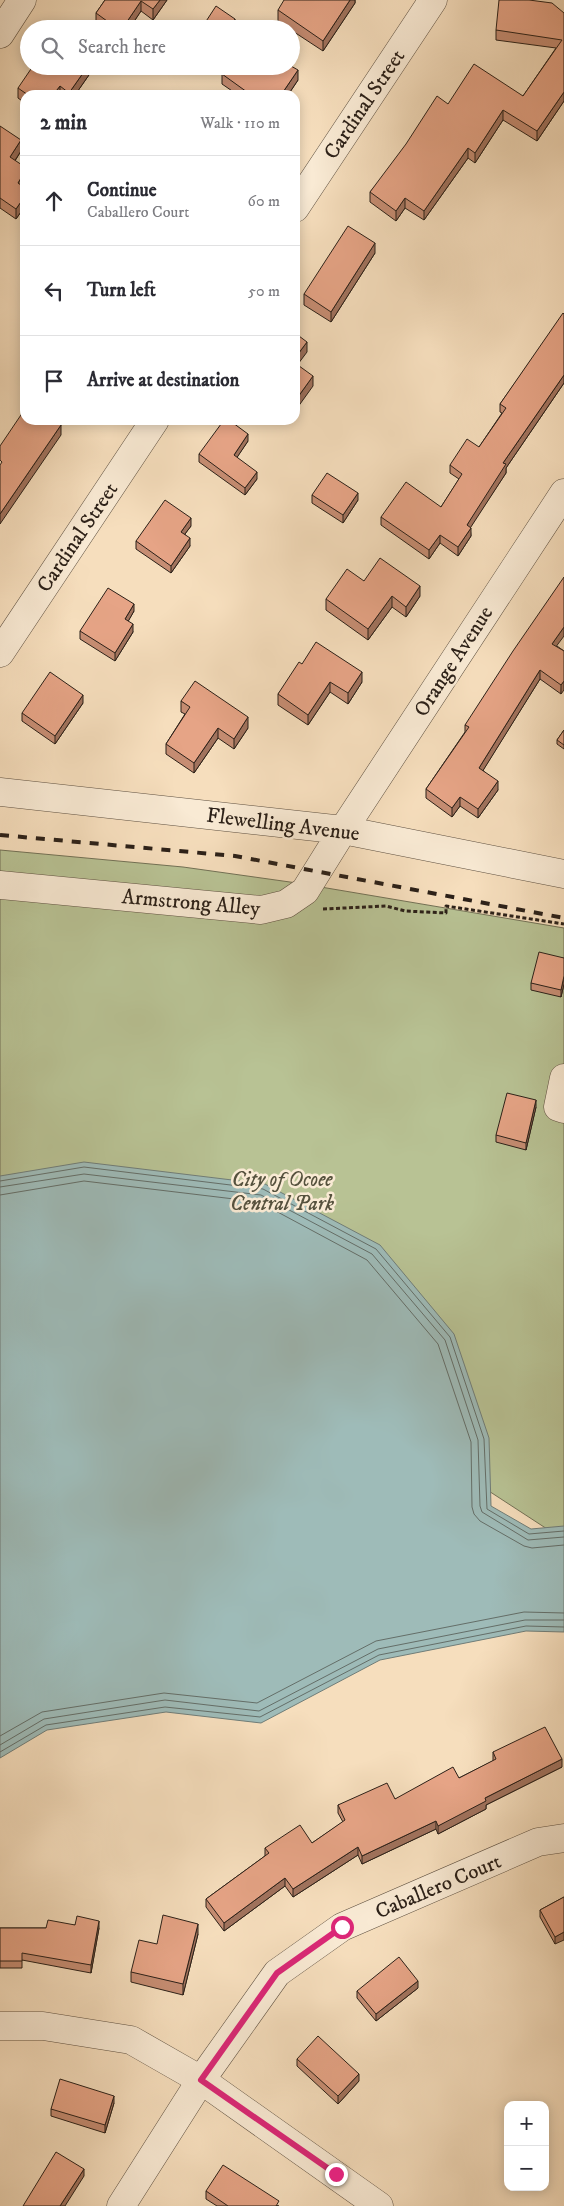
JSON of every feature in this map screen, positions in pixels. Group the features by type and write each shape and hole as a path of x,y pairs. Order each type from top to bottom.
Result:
{"street":[{"path":"0,34 22,0"},
{"name":"Cardinal Street","path":"300,200 433,0"},
{"name":"Cardinal Street","path":"0,653 152,425"},
{"name":"Orange Avenue","path":"343,830 564,493"},
{"name":"Flewelling Avenue","path":"0,792 343,830 564,874"},
{"name":"Armstrong Alley","path":"0,884 261,910 286,904 305,892 343,830"},
{"path":"564,1078 558,1107 564,1109"},
{"name":"Caballero Court","path":"121,2206 201,2080 277,1973 342,1927 538,1842 564,1838"},
{"path":"0,2026 43,2026 131,2040 201,2080 379,2206"}],"green space":[{"name":"City of Ocoee Central Park","path":"0,850 183,867 297,883 564,928 564,1540 432,1454 0,1503"}],"water":[{"path":"84,1162 265,1184 380,1245 454,1334 489,1438 491,1506 531,1529 564,1526 564,1632 526,1631 380,1660 261,1723 166,1712 47,1730 0,1758 0,1176"}],"building":[{"path":"105,0 160,0 153,9 141,1 128,20 106,20 96,13"},
{"path":"284,0 350,0 323,41 300,25 300,20 293,20 278,10"},
{"path":"499,0 529,0 552,3 564,13 564,92 537,131 503,110 475,153 468,148 424,211 405,198 396,211 370,192 406,144 437,96 448,104 474,64 523,96 562,40 496,30"},
{"path":"216,6 235,19 234,20 207,20"},
{"path":"27,75 82,75 71,90 65,90 60,86 57,90 21,90 18,88"},
{"path":"223,75 295,75 284,90 244,90"},
{"path":"0,126 20,139 10,157 20,164 20,180 18,183 20,184 20,203 16,209 0,198"},
{"path":"348,226 375,243 331,312 304,294"},
{"path":"563,313 564,375 503,463 506,464 467,525 471,528 458,547 440,535 429,550 381,517 406,482 441,507 462,474 450,465 467,439 479,447 506,408 500,404"},
{"path":"300,337 307,342 300,351"},
{"path":"300,367 313,376 300,394"},
{"path":"20,416 20,425 61,425 0,514 0,465 2,462 0,460 0,446"},
{"path":"220,425 236,425 248,434 234,455 257,472 245,488 199,454"},
{"path":"327,473 358,493 343,515 312,495"},
{"path":"165,500 191,518 181,532 190,538 171,566 136,541"},
{"path":"380,558 420,586 406,607 392,596 368,629 326,599 347,569 364,581"},
{"path":"564,577 564,627 552,644 564,651 564,681 561,685 540,670 479,768 498,781 478,809 460,797 452,808 426,789 469,727 465,725 513,651"},
{"path":"108,588 134,604 125,619 133,624 115,653 80,631"},
{"path":"316,642 362,672 348,693 330,682 308,715 278,694 299,662 302,664"},
{"path":"50,672 83,695 55,736 22,713"},
{"path":"195,681 248,717 234,739 218,728 194,763 166,744 190,707 181,701"},
{"path":"564,730 564,745 557,740"},
{"path":"539,952 564,958 564,976 561,990 531,983"},
{"path":"507,1093 536,1100 526,1143 496,1135"},
{"path":"545,1727 562,1759 485,1798 486,1801 438,1826 436,1821 362,1856 358,1847 293,1889 285,1878 224,1923 206,1899 269,1853 265,1848 300,1825 312,1843 345,1820 338,1805 387,1783 395,1799 453,1767 459,1778 496,1759 493,1752"},
{"path":"564,1897 564,1932 555,1937 540,1910"},
{"path":"163,1915 198,1924 183,1984 131,1972 139,1940 157,1944"},
{"path":"77,1916 99,1921 91,1965 22,1953 22,1961 0,1961 0,1928 46,1928 48,1920 75,1925"},
{"path":"399,1957 418,1981 376,2014 357,1991"},
{"path":"318,2036 359,2074 338,2096 297,2059"},
{"path":"60,2079 114,2096 105,2125 51,2109"},
{"path":"56,2152 84,2169 60,2206 23,2206"},
{"path":"223,2165 279,2201 276,2206 228,2206 206,2191"}],"railway":[{"path":"0,835 235,856 564,918"}],"route":[{"path":"336,2174 201,2080 277,1973 342,1927"}]}
